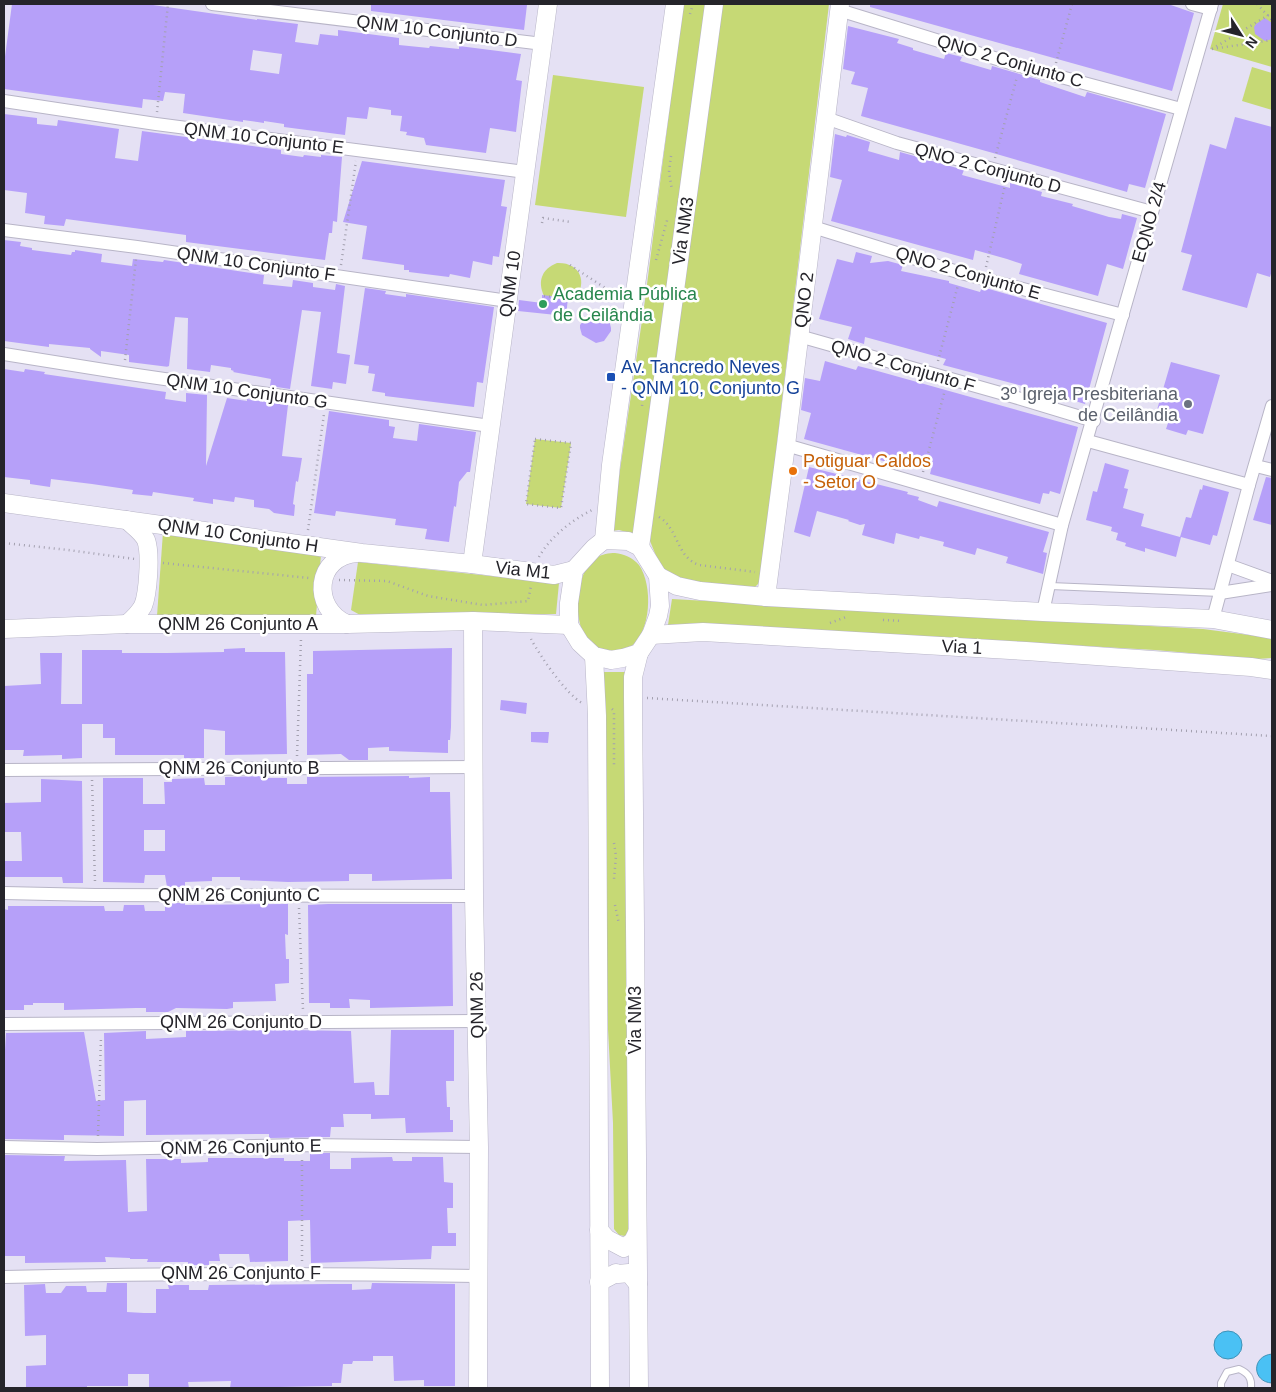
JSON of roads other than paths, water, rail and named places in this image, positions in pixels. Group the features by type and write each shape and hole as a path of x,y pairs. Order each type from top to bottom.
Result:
{"main road":[{"name":"QNM 10","path":"472,564 548,4"},
{"path":"604,540 611,465 675,4"},
{"name":"Via NM3","path":"640,547 714,4"},
{"name":"QNO 2","path":"766,597 840,7"},
{"name":"QNM 10 Conjunto H","path":"4,503 362,553 472,564"},
{"path":"127,520 146,540 148,561 145,599 142,608 127,624"},
{"path":"604,540 628,541 640,547 658,576 660,606 655,626 640,653 610,660 594,656 580,643 569,625 569,603 574,570 604,540"},
{"path":"347,624 333,616 328,609 322,593 324,579 328,570 339,558 362,553"},
{"name":"Via M1","path":"472,564 554,575 574,570"},
{"path":"658,576 677,586 766,597 1213,620 1272,630"},
{"path":"473,621 569,625"},
{"name":"QNM 26 Conjunto A","path":"4,629 127,624 347,624 473,621"},
{"name":"QNM 26","path":"473,621 474,896 479,1146 478,1388"},
{"name":"Via 1","path":"651,635 712,632 1026,651 1272,670"},
{"name":"Via NM3","path":"638,1388 633,677 640,653"},
{"path":"594,656 597,725 600,1388"},
{"path":"1251,667 1272,664"},
{"path":"599,1230 607,1239 624,1248 633,1241 637,1234"},
{"path":"599,1282 616,1273 628,1274 638,1284"}],"street":[{"name":"QNM 10 Conjunto D","path":"212,4 543,44"},
{"path":"1192,4 1211,6"},
{"name":"EQNO 2/4","path":"1044,612 1062,525 1094,421 1211,6"},
{"name":"QNO 2 Conjunto C","path":"840,7 1020,66 1181,109"},
{"name":"QNM 10 Conjunto E","path":"4,102 156,124 525,172"},
{"name":"QNO 2 Conjunto D","path":"826,118 897,143 1152,212"},
{"name":"QNO 2 Conjunto E","path":"813,227 961,274 1123,315"},
{"name":"QNM 10 Conjunto F","path":"4,230 508,301"},
{"name":"QNO 2 Conjunto F","path":"799,336 1094,421"},
{"name":"QNM 10 Conjunto G","path":"4,354 123,374 490,426"},
{"path":"1213,620 1272,406"},
{"path":"1088,441 1249,485"},
{"path":"786,445 1062,525"},
{"path":"1256,466 1272,470"},
{"path":"1228,565 1272,583"},
{"path":"1220,593 1272,583"},
{"name":"QNM 26 Conjunto B","path":"4,770 474,767"},
{"name":"QNM 26 Conjunto C","path":"4,893 474,896"},
{"name":"QNM 26 Conjunto D","path":"4,1024 477,1021"},
{"name":"QNM 26 Conjunto E","path":"4,1147 97,1149 302,1145 479,1146"},
{"name":"QNM 26 Conjunto F","path":"4,1277 302,1273 478,1276"}],"lane":[{"path":"1050,586 1220,593"},
{"path":"1221,1388 1223,1377 1227,1372 1238,1369 1249,1376 1252,1381 1251,1388"}],"water":[{"path":"1228,1331 1238,1335 1242,1345 1238,1355 1228,1359 1218,1355 1214,1345 1218,1335"},
{"path":"1272,1354 1272,1383 1265,1382 1261,1378 1258,1374 1257,1364 1260,1359"}],"place":[{"name":"Academia Pública de Ceilândia","path":"543,304"},
{"name":"Av. Tancredo Neves - QNM 10, Conjunto G","path":"611,377"},
{"name":"3º Igreja Presbiteriana de Ceilândia","path":"1188,404"},
{"name":"Potiguar Caldos - Setor O","path":"793,471"}]}
